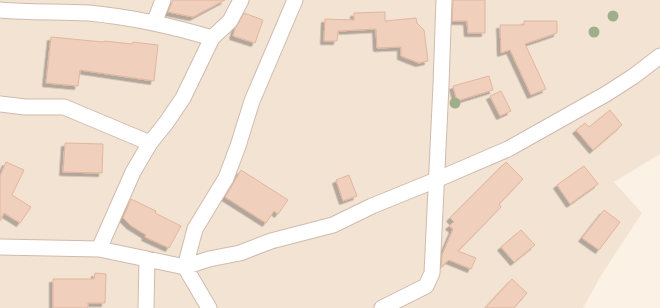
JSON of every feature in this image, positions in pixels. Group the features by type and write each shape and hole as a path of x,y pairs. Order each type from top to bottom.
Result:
{"street":[{"path":"154,23 163,0"},
{"path":"99,249 133,172 150,144 183,98 212,38 230,21 241,0"},
{"path":"209,308 185,267 195,229 226,178 252,101 295,0"},
{"path":"382,308 426,286 432,273 442,85 444,0"},
{"path":"0,10 89,7 190,31 212,38"},
{"path":"0,247 99,249 185,267 209,259 240,253 271,241 333,225 372,206 508,149 561,120 634,76 660,56"},
{"path":"0,104 25,107 64,107 150,144"},
{"path":"146,308 147,259"}],"shaded area":[{"path":"0,0 660,0 660,154 614,182 642,213 602,274 583,308 0,308"}],"building":[{"path":"173,0 225,0 193,17 168,12"},
{"path":"453,0 485,0 485,33 468,33 467,21 452,21"},
{"path":"385,12 385,21 416,18 417,23 424,30 428,61 419,63 401,56 401,47 377,48 376,29 338,31 337,41 324,41 325,19 354,20 354,13"},
{"path":"244,13 263,20 255,43 233,36 235,29"},
{"path":"524,21 557,21 557,33 525,44 546,89 531,95 510,50 501,53 500,25 524,25"},
{"path":"51,37 158,45 154,81 80,70 78,86 46,83"},
{"path":"489,76 493,90 457,101 453,86"},
{"path":"501,91 511,111 500,116 490,96"},
{"path":"610,110 622,125 593,150 576,130 585,123 589,127"},
{"path":"65,143 103,144 102,173 63,172"},
{"path":"6,162 24,170 12,195 31,207 20,223 4,213 0,221 0,176"},
{"path":"506,162 523,179 499,204 501,207 458,251 476,258 471,269 449,260 441,267 442,255 453,229 449,226 454,222 450,218"},
{"path":"584,166 598,184 570,204 557,185"},
{"path":"241,170 288,200 278,214 274,211 266,223 225,197"},
{"path":"349,175 357,196 343,201 336,180"},
{"path":"131,199 156,211 155,213 181,226 169,248 145,237 146,235 130,225 123,218"},
{"path":"604,210 620,222 599,250 582,238"},
{"path":"521,230 535,245 514,262 501,247"},
{"path":"95,273 106,274 105,303 88,303 88,308 53,308 53,279 94,279"},
{"path":"512,279 527,293 514,308 485,308"}]}
